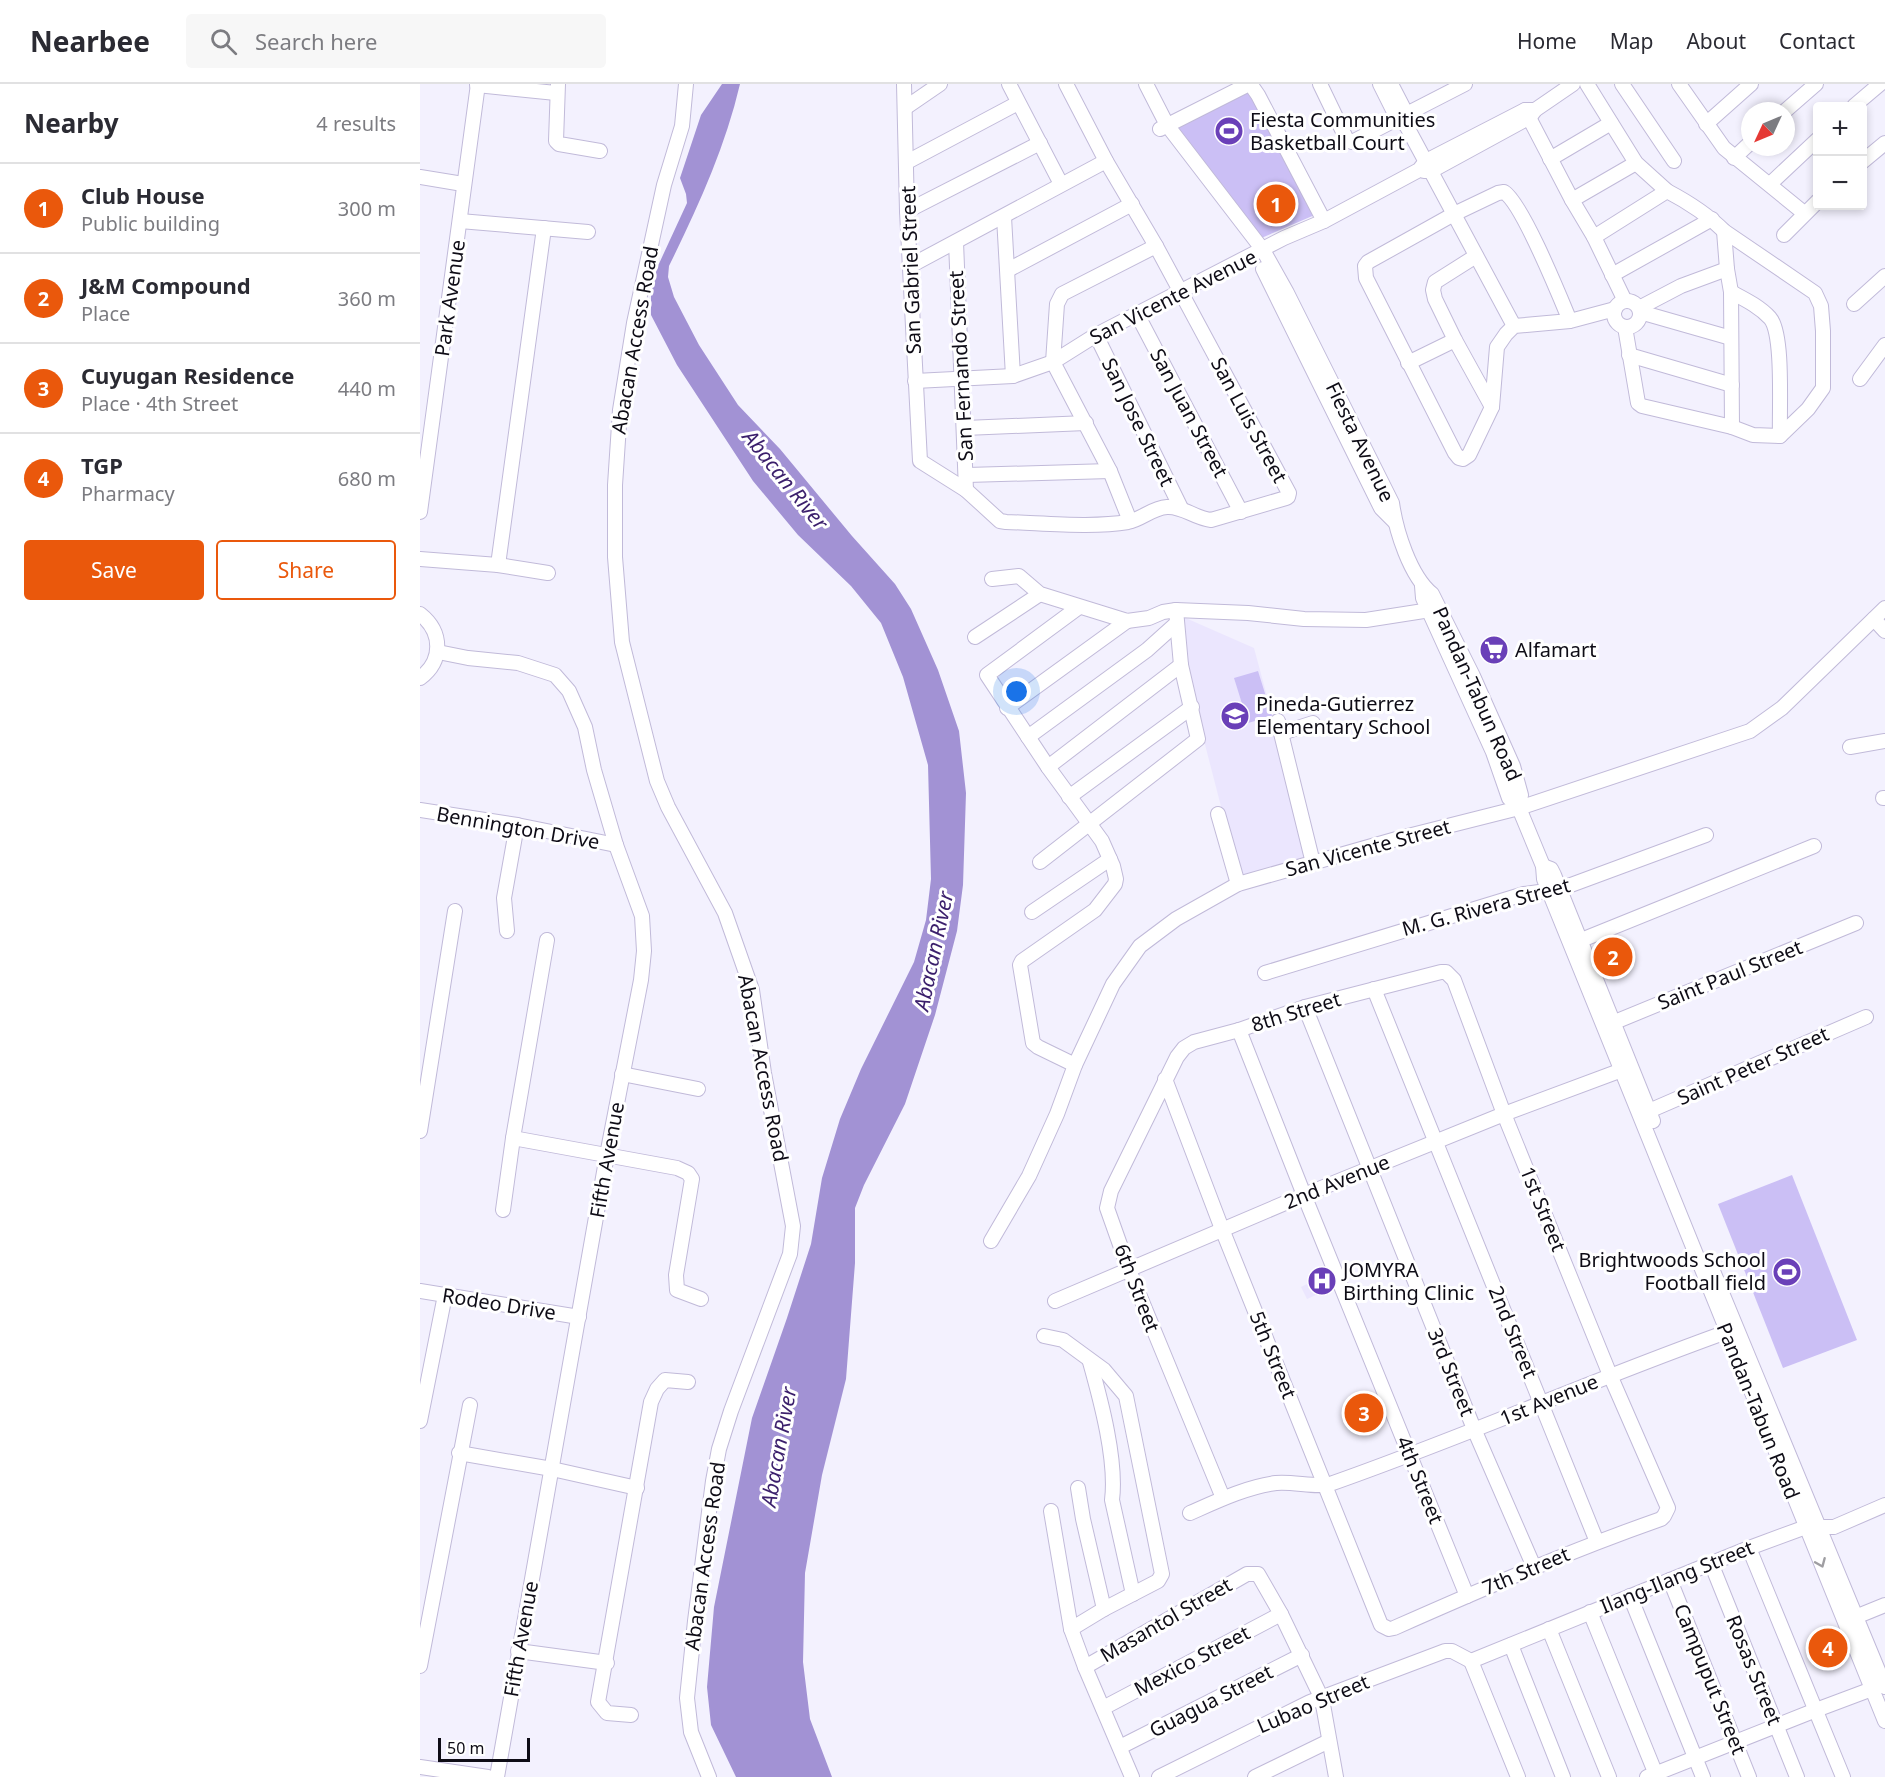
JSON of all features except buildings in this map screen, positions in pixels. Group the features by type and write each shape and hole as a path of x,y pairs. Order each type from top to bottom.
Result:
{"street":[{"name":"Abacan Access Road","path":"686,84 681,126 664,185 634,322 620,410 615,495 615,557 622,642 657,781 725,913 752,990 764,1072 793,1227 790,1254 731,1411 719,1449 713,1481 687,1698 691,1732 709,1777"},
{"name":"San Gabriel Street","path":"904,84 919,456"},
{"path":"905,108 940,84"},
{"path":"1009,84 1061,184"},
{"name":"San Luis Street","path":"919,456 920,461 966,490 1000,521 1105,524 1130,521 1155,509 1181,508 1199,519 1210,520 1286,498 1289,495 1181,292 1106,161 1066,84"},
{"name":"Fiesta Avenue","path":"1137,84 1164,127 1259,252 1364,460 1381,508 1395,522"},
{"name":"Fiesta Avenue","path":"1146,84 1164,127"},
{"path":"1320,84 1350,142 1404,120 1465,84"},
{"path":"1380,84 1404,120"},
{"path":"1391,84 1425,167 1454,214 1514,326"},
{"name":"San Vicente Avenue","path":"915,381 1013,376 1053,362 1096,335 1284,238 1324,221 1530,112 1573,84"},
{"path":"1530,112 1550,159 1594,237 1612,275 1620,305 1614,314 1617,322 1625,327 1638,403 1642,406 1732,427 1754,435 1780,436 1808,409 1823,388 1821,306 1815,293 1724,231 1686,200 1666,191 1636,163 1587,84"},
{"path":"1622,84 1674,162"},
{"path":"1706,124 1750,84"},
{"path":"1795,102 1816,84"},
{"path":"1859,102 1880,84"},
{"path":"477,85 557,89 556,141 560,144 600,151"},
{"name":"Park Avenue","path":"420,512 477,85"},
{"path":"1164,127 1251,85 1324,221"},
{"path":"1683,86 1706,124 1734,158 1804,213"},
{"path":"907,162 1018,103"},
{"path":"1550,159 1611,123"},
{"path":"908,211 1040,143"},
{"path":"1867,159 1885,143"},
{"path":"1770,184 1813,144"},
{"path":"1734,158 1741,151"},
{"path":"910,266 1106,161"},
{"path":"1572,200 1636,163"},
{"path":"420,177 463,184"},
{"path":"1594,237 1666,191"},
{"path":"1570,321 1545,263 1513,200 1508,195 1498,193 1454,214 1368,262 1365,266 1366,279 1408,363 1459,458 1463,459 1469,455 1492,407 1497,347 1514,326 1570,321 1633,302 1640,310 1731,338"},
{"path":"1008,270 1132,204"},
{"path":"1784,235 1813,205"},
{"path":"1004,217 1013,376"},
{"path":"1612,275 1712,219"},
{"path":"460,221 588,232"},
{"path":"498,565 544,228"},
{"path":"1724,231 1731,292 1732,427"},
{"name":"San Fernando Street","path":"956,242 966,490"},
{"path":"1130,521 1110,471 1053,362 1058,298 1156,246"},
{"path":"1476,256 1435,282 1435,300 1492,407"},
{"path":"1625,327 1636,323 1640,310 1682,286 1727,269"},
{"path":"1854,304 1885,276"},
{"path":"1731,292 1757,307 1771,319 1779,338 1780,436"},
{"name":"San Juan Street","path":"1137,314 1241,512"},
{"name":"San Jose Street","path":"1096,335 1181,508"},
{"path":"1408,363 1455,340"},
{"path":"1860,379 1885,345"},
{"path":"1629,355 1732,385"},
{"path":"965,428 1086,423"},
{"path":"967,475 1110,471"},
{"name":"Pandan-Tabun Road","path":"1395,522 1420,582 1432,594 1434,608 1521,795 1519,808 1543,866 1543,876 1554,890 1731,1330 1880,1687 1885,1721"},
{"path":"420,559 498,565 548,573"},
{"path":"992,579 1019,576 1040,594 1127,621 1149,618 1163,612 1176,616 1248,614 1304,619 1366,620 1434,608"},
{"path":"975,637 1040,594"},
{"path":"1075,1065 1034,1043 1020,965 1022,961 1095,910 1115,884 1116,879 1102,841 1007,708 988,678 988,672 1079,607"},
{"name":"San Vicente Street","path":"991,1241 1029,1176 1057,1114 1075,1065 1113,984 1140,946 1176,919 1238,884 1400,838 1519,808 1750,731 1782,708 1885,608"},
{"path":"420,614 427,619 436,634 438,652 431,668 420,678"},
{"path":"1040,862 1198,739 1181,665 1176,616"},
{"path":"1028,737 1147,650 1176,616"},
{"path":"1874,618 1885,631"},
{"path":"1007,708 1127,621"},
{"name":"Fifth Avenue","path":"438,652 468,658 518,663 555,675 568,691 585,727 594,770 616,845 642,916 644,951 641,980 607,1155 497,1777"},
{"path":"1048,767 1181,665"},
{"path":"1069,797 1192,707"},
{"path":"1312,863 1280,727 1313,723"},
{"path":"1850,747 1885,741"},
{"name":"Bennington Drive","path":"420,810 517,825 616,845"},
{"path":"1218,814 1238,884"},
{"path":"507,931 504,898 517,825"},
{"name":"M. G. Rivera Street","path":"1265,973 1524,894 1554,890 1706,835"},
{"path":"1576,943 1814,846"},
{"path":"1032,912 1110,859"},
{"path":"420,1127 455,911"},
{"name":"Saint Paul Street","path":"1609,1024 1856,923"},
{"path":"503,1209 547,940"},
{"name":"8th Street","path":"1166,1079 1177,1057 1184,1048 1194,1042 1239,1030 1305,1007 1434,973 1446,972"},
{"name":"1st Street","path":"1446,972 1454,980 1504,1114 1610,1375 1668,1508 1666,1513"},
{"name":"2nd Street","path":"1374,989 1596,1542"},
{"name":"3rd Street","path":"1305,1007 1474,1430 1534,1568"},
{"name":"Saint Peter Street","path":"1645,1113 1866,1017"},
{"name":"Pandan-Tabun Road","path":"1609,1024 1622,1070 1645,1113"},
{"name":"4th Street","path":"1239,1030 1467,1596"},
{"name":"2nd Avenue","path":"1055,1300 1304,1195 1504,1114 1622,1070"},
{"path":"622,1074 698,1089"},
{"name":"5th Street","path":"1166,1079 1222,1229 1326,1485 1379,1623 1384,1628"},
{"name":"6th Street","path":"1166,1079 1111,1191 1107,1208 1223,1498"},
{"path":"513,1138 677,1168 688,1173 692,1179 676,1275 676,1290 701,1299"},
{"name":"Rodeo Drive","path":"420,1291 579,1317"},
{"path":"420,1421 445,1295"},
{"name":"1st Avenue","path":"1190,1513 1223,1498 1260,1486 1297,1482 1326,1485 1410,1455 1610,1375 1731,1330"},
{"path":"1044,1336 1063,1340 1104,1371 1126,1396 1162,1574 1158,1581 1071,1629"},
{"path":"1090,1362 1106,1432 1114,1485 1112,1500 1133,1594"},
{"path":"631,1715 608,1713 598,1702 651,1402 657,1389 665,1380 688,1382"},
{"path":"420,1666 459,1453 470,1406"},
{"path":"459,1453 552,1469 637,1488"},
{"path":"1078,1488 1104,1609"},
{"name":"Ilang-Ilang Street","path":"1471,1661 1749,1548 1812,1527 1834,1527 1885,1506"},
{"path":"1051,1511 1071,1629 1132,1777"},
{"name":"7th Street","path":"1384,1628 1394,1629 1596,1542 1660,1519 1666,1513"},
{"path":"1749,1548 1843,1777"},
{"name":"Rosas Street","path":"1711,1563 1797,1777"},
{"name":"Masantol Street","path":"1085,1667 1254,1572 1262,1578 1281,1614"},
{"name":"Campuput Street","path":"1670,1580 1749,1777"},
{"path":"1630,1596 1703,1777"},
{"path":"1851,1619 1885,1605"},
{"path":"1590,1612 1653,1776 1776,1725 1880,1687"},
{"path":"1281,1614 1322,1699 1336,1777"},
{"name":"Mexico Street","path":"1103,1708 1281,1614"},
{"path":"1549,1629 1609,1777"},
{"path":"1511,1645 1563,1777"},
{"path":"518,1651 606,1663"},
{"name":"Lubao Street","path":"1159,1777 1310,1702 1445,1651 1452,1651 1471,1661"},
{"name":"Guagua Street","path":"1120,1747 1302,1655"},
{"path":"1471,1661 1518,1777"},
{"path":"1255,1777 1329,1741"},
{"path":"420,1767 488,1777"}],"shaded area":[{"path":"1249,87 1317,214 1259,239 1176,128"},
{"name":"Pineda-Gutierrez Elementary School","path":"1181,616 1254,648 1311,859 1240,880 1186,671"},
{"path":"1258,671 1272,716 1248,723 1234,678"},
{"name":"Brightwoods School Football field","path":"1792,1175 1857,1340 1783,1368 1718,1204"},
{"name":"JOMYRA Birthing Clinic","path":"1327,1274 1333,1287 1307,1299 1301,1287"}],"water":[{"name":"Abacan River","path":"722,84 740,84 727,131 710,177 669,266 668,277 674,297 699,345 738,405 780,449 895,584 911,609 938,670 959,731 966,793 963,885 957,931 935,1015 905,1104 864,1185 855,1208 855,1263 846,1379 822,1475 805,1573 803,1662 810,1719 832,1777 736,1777 711,1725 707,1687 714,1607 752,1418 811,1244 822,1178 840,1119 861,1069 914,962 926,920 931,879 928,765 903,677 881,623 851,586 798,535 753,481 677,365 651,315 651,293 657,268 687,203 680,178 701,115"}],"place":[{"name":"Fiesta Communities Basketball Court","path":"1229,131"},
{"name":"Club House","path":"1276,204"},
{"name":"Alfamart","path":"1494,650"},
{"name":"Pineda-Gutierrez Elementary School","path":"1235,716"},
{"name":"J&M Compound","path":"1613,957"},
{"name":"Brightwoods School Football field","path":"1787,1272"},
{"name":"JOMYRA Birthing Clinic","path":"1322,1281"},
{"name":"Cuyugan Residence","path":"1364,1413"},
{"name":"TGP","path":"1828,1648"}]}
